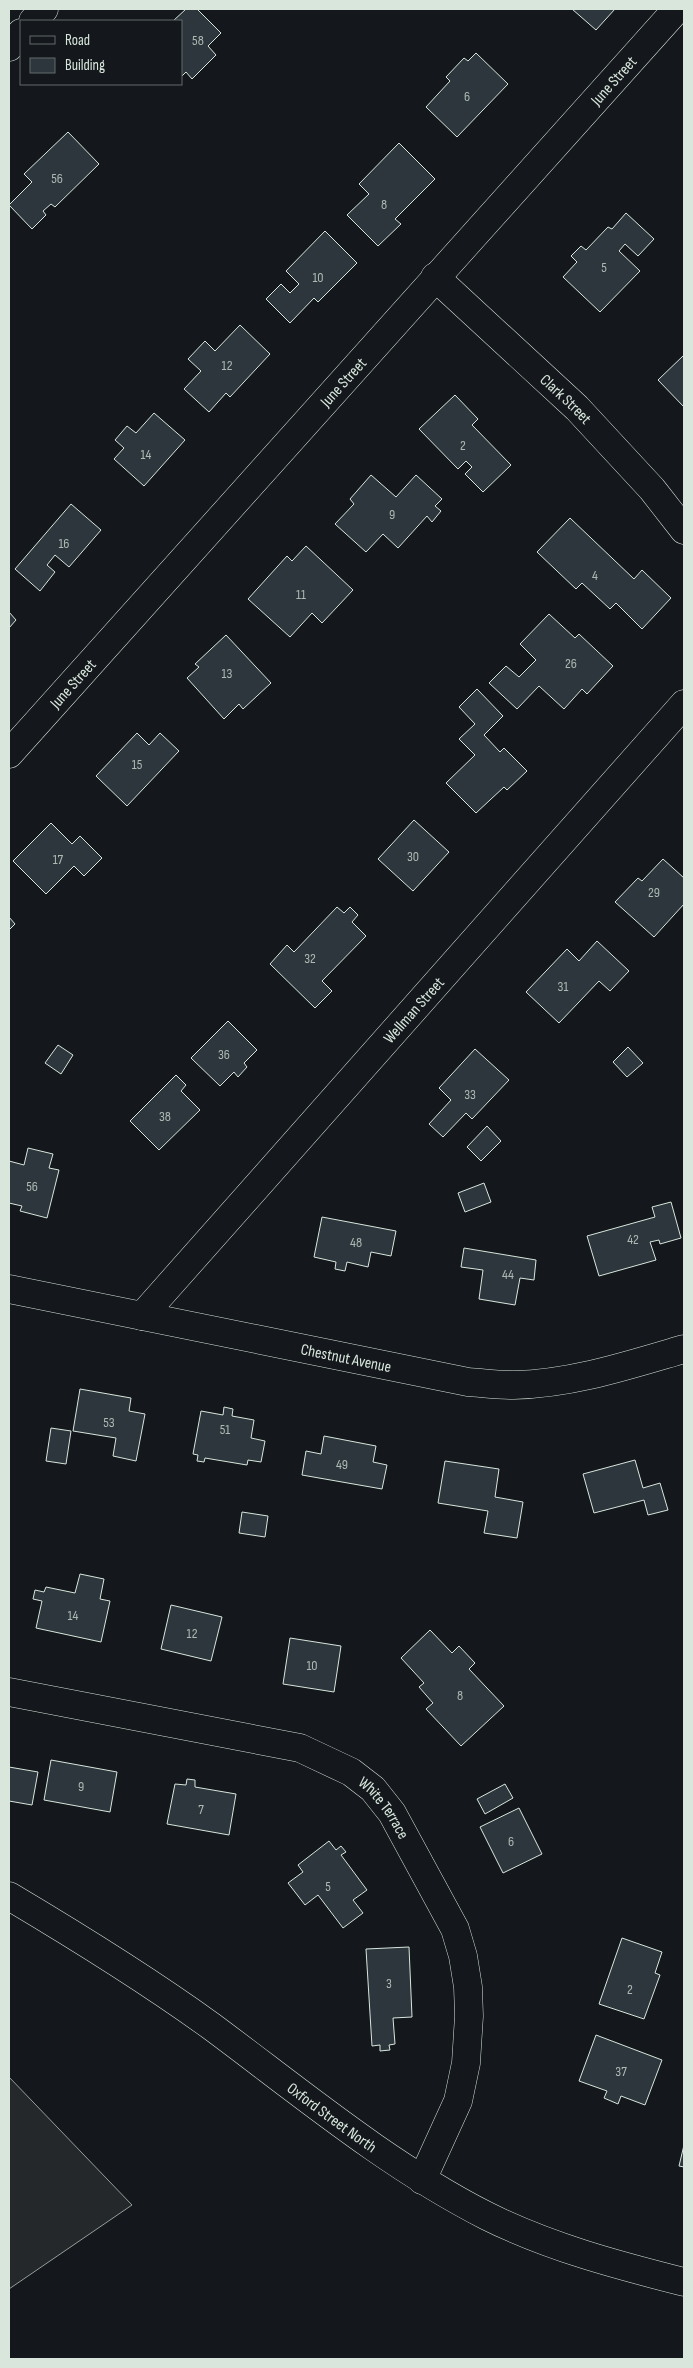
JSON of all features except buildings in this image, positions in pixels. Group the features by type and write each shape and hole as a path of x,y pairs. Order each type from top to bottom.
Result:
{"street":[{"path":"34,20 44,9"},
{"name":"June Street","path":"9,754 677,9"},
{"path":"9,46 20,34"},
{"name":"Clark Street","path":"435,277 577,408 652,489 684,530"},
{"name":"Wellman Street","path":"142,1316 684,704"},
{"name":"Chestnut Avenue","path":"9,1289 468,1382 515,1385 561,1380 605,1371 684,1349"},
{"name":"White Terrace","path":"9,1692 300,1748 351,1772 373,1788 392,1813 454,1929 463,1956 468,1987 469,2016 466,2062 458,2101 422,2180"},
{"name":"Oxford Street North","path":"9,1896 149,1982 422,2180 487,2216 547,2242 612,2264 684,2282"}],"shaded area":[{"path":"9,2077 132,2205 9,2289"}]}
